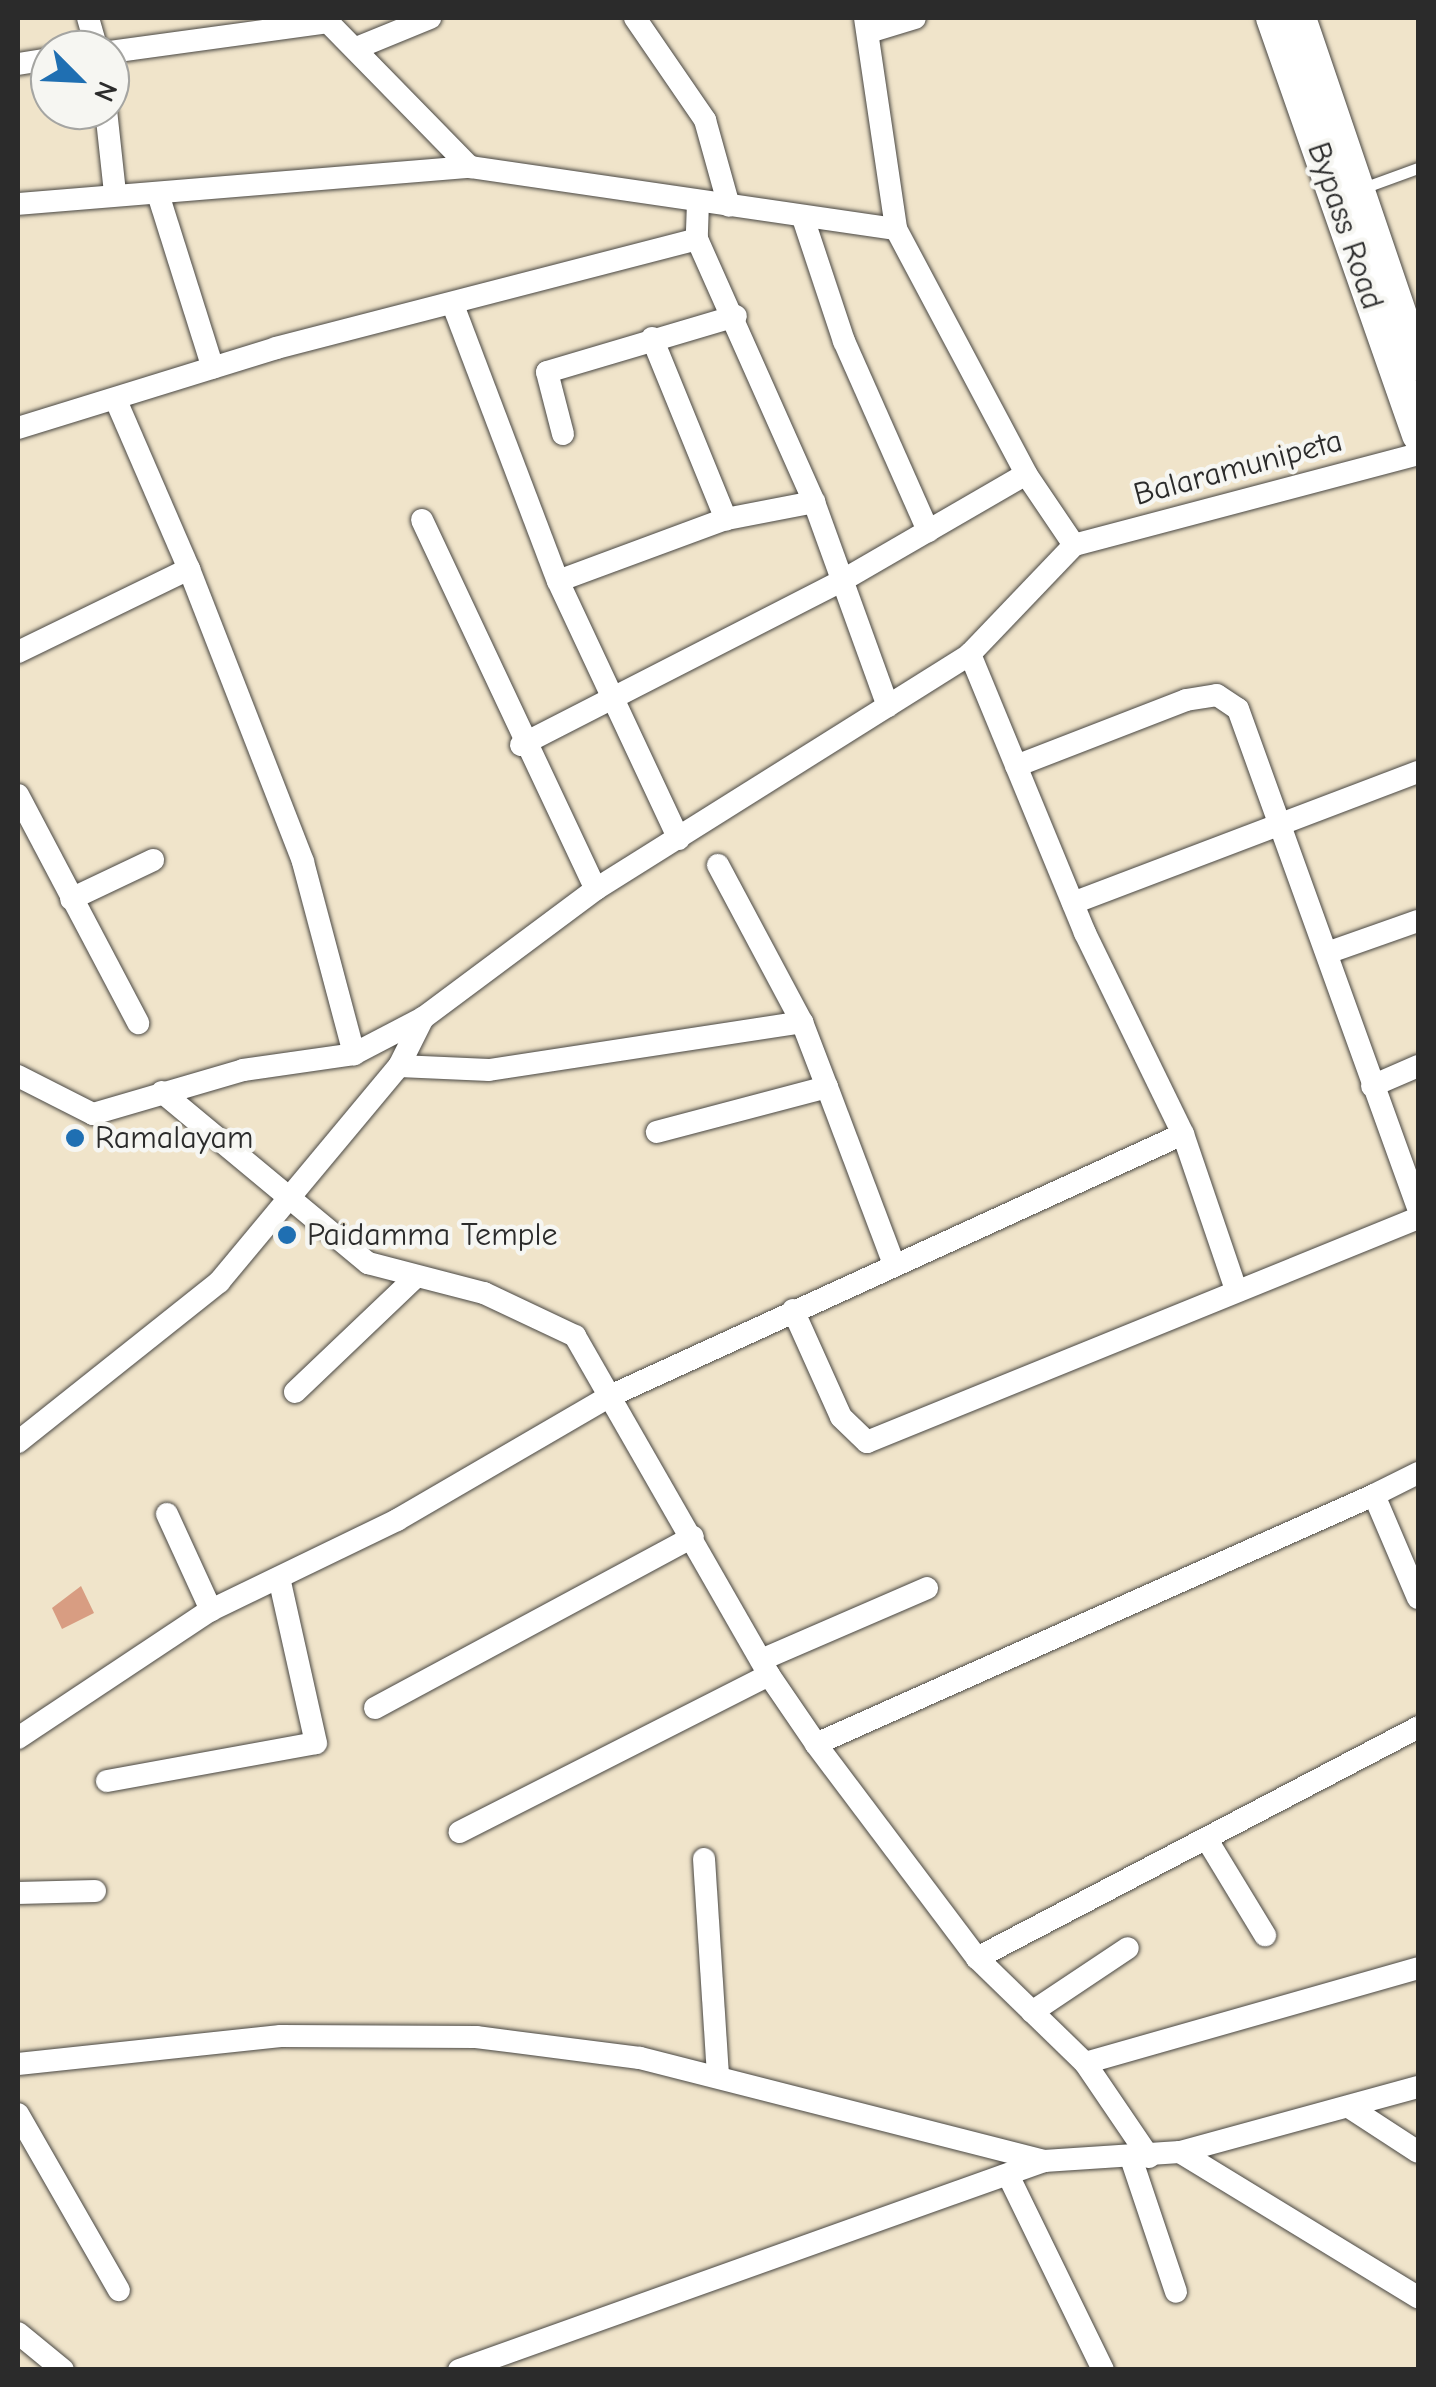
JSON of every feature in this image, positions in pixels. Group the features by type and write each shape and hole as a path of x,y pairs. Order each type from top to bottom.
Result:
{"main road":[{"name":"Bypass Road","path":"1272,18 1418,436"},
{"name":"Bypass Road","path":"1300,18 1418,364"}],"street":[{"path":"359,46 430,18"},
{"path":"635,18 704,120 730,206"},
{"path":"18,1076 84,1115 162,1092 354,1054 422,1018 596,890 970,654 1074,546 1026,474 896,229 867,25 916,18"},
{"path":"130,49 327,20 359,46 470,167"},
{"path":"108,130 114,193"},
{"path":"18,204 114,193 158,194 470,167 896,229"},
{"path":"158,194 213,368"},
{"path":"698,202 697,239 736,316 814,502 838,583 888,706"},
{"path":"804,218 844,341 928,531"},
{"path":"18,428 213,368 697,239"},
{"path":"453,305 558,580 609,700 678,838"},
{"path":"563,434 547,372 736,316"},
{"path":"652,338 726,519"},
{"path":"116,400 189,570 303,862 354,1054"},
{"name":"Balaramunipeta","path":"1074,546 1418,454"},
{"path":"521,745 838,583 1026,474"},
{"path":"558,580 726,519 814,502"},
{"path":"422,520 521,745 596,890"},
{"path":"18,652 189,570"},
{"path":"970,654 1073,903 1183,1134 1236,1290"},
{"path":"1016,766 1218,694 1238,709 1418,1208"},
{"path":"1073,903 1276,821 1418,772"},
{"path":"18,795 138,1023"},
{"path":"71,900 154,860"},
{"path":"718,865 802,1022 894,1264"},
{"path":"1327,953 1418,921"},
{"path":"18,1442 219,1282 282,1196 399,1066 422,1018"},
{"path":"399,1066 489,1070 802,1022"},
{"path":"1372,1086 1418,1066"},
{"path":"657,1132 826,1088"},
{"path":"162,1092 282,1196 368,1263 484,1294 574,1336 765,1667 816,1744 977,1958 1085,2063 1140,2158 1176,2292"},
{"path":"18,1738 212,1610 279,1578 608,1397 1183,1134"},
{"path":"794,1310 841,1417 866,1442 1418,1218"},
{"path":"294,1392 417,1276"},
{"path":"816,1744 1418,1473"},
{"path":"1374,1495 1418,1598"},
{"path":"168,1514 212,1610"},
{"path":"375,1708 693,1537"},
{"path":"108,1781 316,1743 279,1578"},
{"path":"460,1832 765,1667 926,1588"},
{"path":"977,1958 1209,1843 1418,1727"},
{"path":"1209,1843 1265,1936"},
{"path":"704,1858 718,2078"},
{"path":"18,1893 95,1891"},
{"path":"1032,2012 1128,1948"},
{"path":"1085,2063 1418,1968"},
{"path":"18,2064 281,2036 476,2037 718,2078 1044,2161 1140,2158 1180,2152 1418,2087"},
{"path":"1348,2107 1418,2152"},
{"path":"18,2114 118,2290"},
{"path":"1180,2152 1418,2297"},
{"path":"459,2370 1044,2161"},
{"path":"1008,2175 1103,2370"},
{"path":"18,2333 62,2370"}],"lane":[{"path":"1360,190 1418,168"}],"building":[{"path":"81,1586 94,1613 62,1629 52,1608"}],"place":[{"name":"Ramalayam","path":"75,1138"},
{"name":"Paidamma Temple","path":"287,1235"}]}
